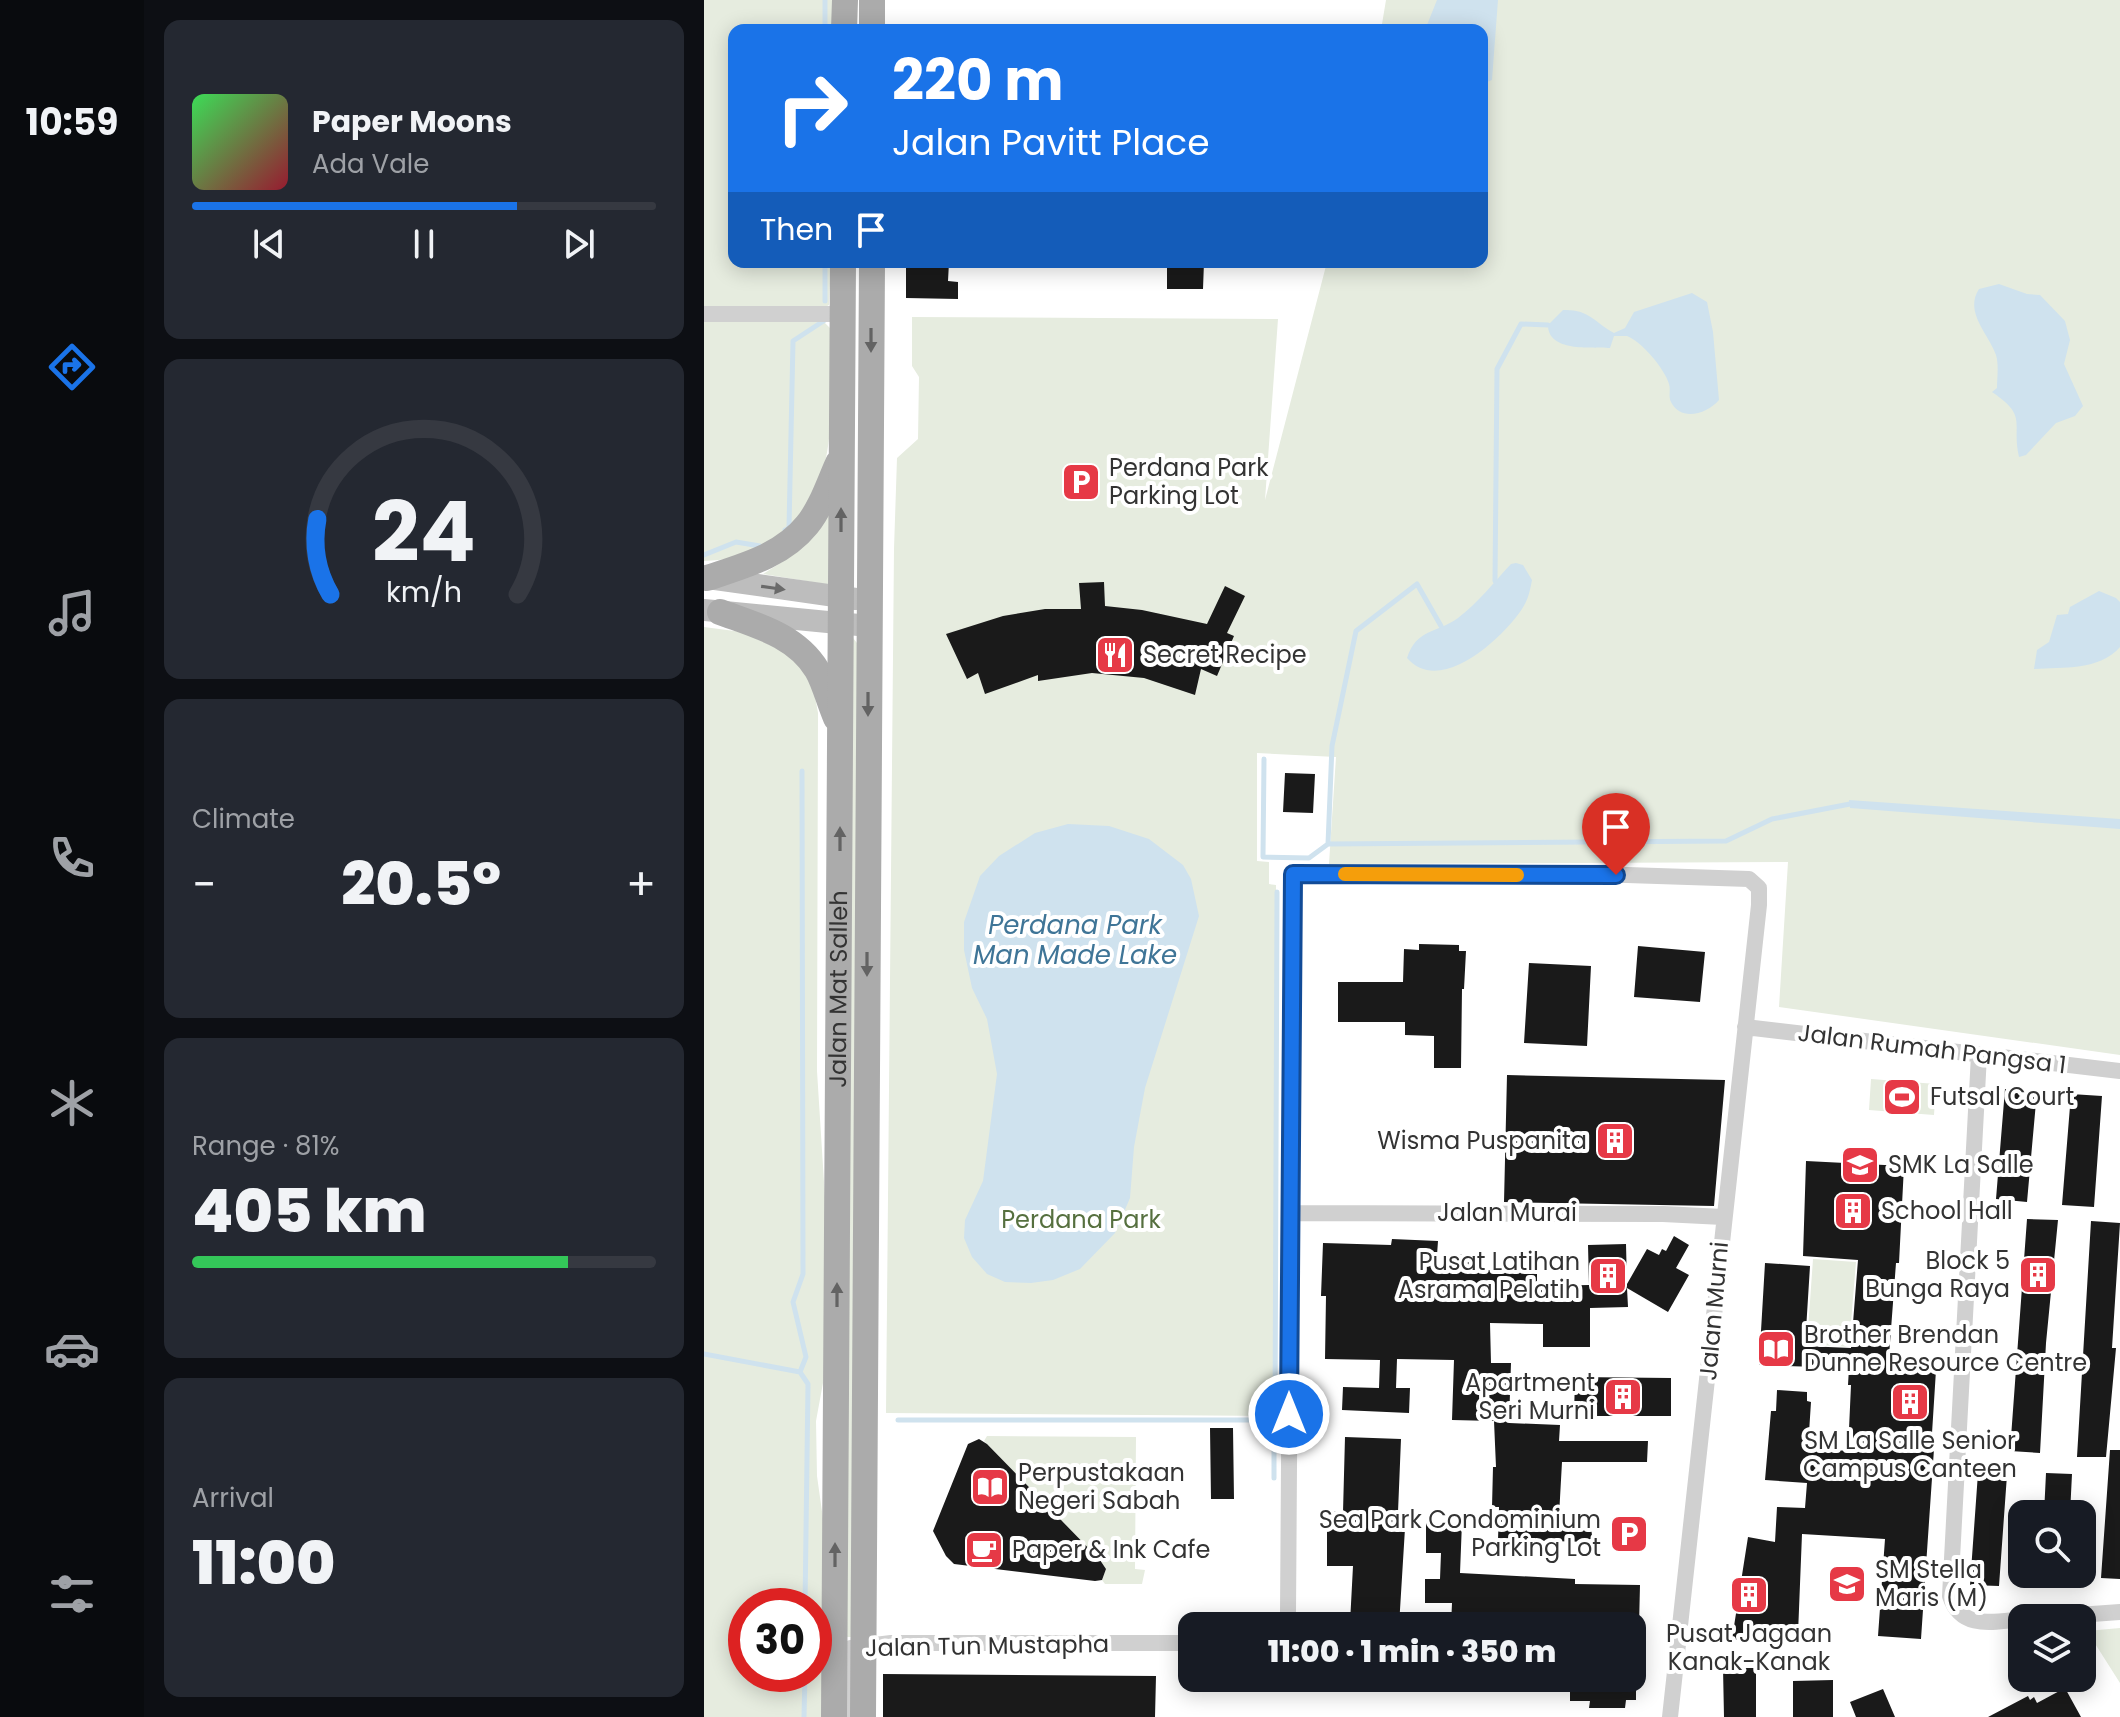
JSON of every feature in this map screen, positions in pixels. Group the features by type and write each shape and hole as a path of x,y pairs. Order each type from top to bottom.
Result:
{"main road":[{"path":"844,24 845,0"},
{"path":"872,0 872,24"},
{"name":"Jalan Mat Salleh","path":"834,1717 843,268"},
{"name":"Jalan Mat Salleh","path":"863,1717 872,268"},
{"path":"706,578 765,558 788,543 808,524 841,455"},
{"path":"706,578 842,598 869,613"},
{"path":"712,611 841,625 869,613"},
{"path":"712,611 775,632 808,656 819,673 840,728"}],"street":[{"path":"704,314 842,314"},
{"name":"Jalan Murni","path":"1290,1213 1293,874 1735,877 1749,879 1759,888 1700,1463 1670,1717"},
{"name":"Jalan Rumah Pangsa 1","path":"1745,1027 2120,1071"},
{"path":"1979,1055 1950,1596 1953,1606 1968,1620 1980,1623 2008,1620"},
{"path":"1288,1612 1290,1213"},
{"name":"Jalan Murai","path":"1290,1213 1663,1214 1723,1217"},
{"path":"2096,1614 2120,1612"},
{"name":"Jalan Tun Mustapha","path":"847,1717 847,1659 851,1648 891,1643 1178,1643"}],"green space":[{"path":"704,0 836,0 835,24 728,24 728,268 831,268 829,305 822,309 704,308"},
{"name":"Perdana Park","path":"1386,0 2120,0 2120,1055 1779,1007 1788,862 1329,864 1336,757 1257,753 1257,861 1269,862 1269,884 1276,885 1274,1416 886,1413 894,549 897,458 918,439 919,377 912,366 912,317 1278,319 1265,500 1325,268 1488,268 1488,24 1382,24"},
{"path":"822,320 831,329 830,432 826,458 809,505 791,528 760,547 738,556 704,561 704,321"},
{"path":"831,495 830,585 763,574 782,562"},
{"path":"704,627 742,632 798,658 813,685 818,713 817,1071 825,1198 825,1372 816,1421 817,1476 825,1533 824,1588 728,1588 728,1692 823,1692 823,1717 704,1717"},
{"path":"853,638 857,643 855,1637 845,1637"},
{"name":"Futsal Court","path":"1871,1079 1936,1084 1934,1115 1869,1110"},
{"path":"1813,1259 1856,1262 1849,1347 1807,1344"},
{"path":"987,1436 1136,1437 1135,1569 1145,1570 1142,1584 1105,1584 1102,1580 1106,1569 1100,1560 984,1441"},
{"path":"2120,1628 2120,1683 2096,1645 2096,1630"}],"water":[{"path":"1437,0 1498,0 1492,80 1488,82 1488,24 1427,24"},
{"path":"1999,284 2027,294 2040,295 2065,321 2070,340 2064,364 2083,406 2075,416 2056,423 2026,455 2019,457 2015,414 1992,392 1997,388 1997,359 1974,306 1979,289"},
{"path":"1692,293 1707,302 1719,400 1701,412 1687,414 1675,408 1663,371 1633,339 1614,336 1610,348 1582,347 1562,344 1550,334 1548,325 1563,310 1585,314 1614,333 1625,328 1634,312"},
{"path":"1511,564 1523,565 1532,580 1527,599 1513,621 1486,648 1453,667 1436,671 1421,668 1407,658 1416,641 1458,618"},
{"path":"2099,591 2120,602 2120,647 2091,664 2034,669 2037,650 2049,642 2057,615 2068,614 2070,607"},
{"path":"1849,800 2120,819 2120,829 1850,808"},
{"name":"Perdana Park Man Made Lake","path":"1068,824 1109,826 1149,839 1183,865 1191,879 1199,916 1145,1088 1134,1147 1130,1198 1115,1233 1080,1269 1053,1280 1005,1282 987,1274 972,1257 964,1238 965,1220 983,1181 997,1074 987,1019 972,988 964,950 964,922 980,876 999,856 1035,833"}],"building":[{"path":"906,268 949,268 948,281 958,282 958,299 906,298"},
{"path":"1167,268 1204,268 1203,289 1167,289"},
{"path":"1104,582 1105,606 1142,610 1207,624 1225,586 1245,596 1227,633 1234,636 1217,676 1201,669 1195,695 1144,678 1092,673 1038,681 1038,675 985,694 978,673 967,679 946,634 1003,616 1045,609 1081,609 1079,583"},
{"path":"1285,773 1315,774 1313,813 1283,812"},
{"path":"1419,944 1459,945 1459,951 1466,951 1461,1068 1434,1068 1434,1036 1405,1035 1405,1022 1338,1022 1338,982 1403,982 1404,949 1419,950"},
{"path":"1638,946 1705,952 1700,1002 1634,997"},
{"path":"1529,963 1591,966 1587,1046 1524,1043"},
{"name":"Wisma Puspanita","path":"1507,1075 1725,1080 1714,1206 1504,1202"},
{"path":"2005,1089 2037,1091 2027,1202 1996,1199"},
{"path":"2071,1094 2102,1096 2094,1207 2062,1205"},
{"path":"1806,1161 1904,1166 1899,1263 1896,1263 1888,1369 1936,1370 1931,1449 1934,1449 1921,1639 1878,1636 1885,1539 1802,1534 1798,1634 1754,1632 1753,1642 1732,1639 1748,1537 1775,1542 1777,1507 1805,1508 1807,1483 1765,1480 1771,1411 1776,1411 1777,1390 1807,1392 1807,1401 1811,1402 1808,1448 1848,1451 1849,1368 1759,1365 1765,1263 1810,1266 1805,1346 1851,1348 1858,1260 1803,1256"},
{"path":"2027,1219 2058,1220 2046,1343 2040,1453 2010,1451"},
{"path":"2091,1221 2120,1223 2112,1348 2116,1348 2106,1457 2077,1457"},
{"path":"1674,1236 1689,1245 1676,1268 1689,1275 1668,1312 1627,1288 1628,1307 1590,1308 1590,1347 1543,1347 1543,1324 1490,1323 1491,1363 1511,1363 1509,1423 1560,1425 1559,1441 1648,1441 1647,1462 1562,1462 1559,1516 1568,1517 1568,1521 1590,1521 1593,1542 1498,1540 1499,1507 1492,1507 1493,1467 1496,1467 1494,1421 1452,1420 1454,1360 1397,1359 1396,1388 1410,1388 1409,1413 1342,1410 1343,1387 1379,1388 1380,1360 1325,1359 1326,1296 1321,1296 1323,1243 1391,1245 1392,1239 1438,1241 1437,1255 1485,1254 1485,1270 1537,1271 1537,1286 1589,1285 1588,1245 1626,1244 1627,1284 1647,1249 1659,1255 1662,1249 1666,1251"},
{"name":"Apartment Seri Murni","path":"1575,1377 1671,1378 1671,1416 1574,1416"},
{"path":"1210,1428 1233,1428 1234,1499 1211,1499"},
{"path":"1345,1437 1401,1439 1398,1512 1406,1512 1400,1612 1351,1612 1353,1566 1327,1566 1327,1511 1343,1512"},
{"name":"Perpustakaan Negeri Sabah","path":"979,1439 1100,1560 1106,1569 1102,1580 954,1564 946,1556 933,1531 968,1444"},
{"path":"2110,1450 2120,1450 2120,1579 2101,1578"},
{"path":"1978,1473 2007,1475 1999,1586 1970,1585"},
{"path":"2046,1473 2072,1474 2071,1500 2045,1500"},
{"path":"1426,1522 1462,1522 1460,1573 1575,1579 1575,1584 1640,1585 1639,1612 1452,1612 1452,1603 1425,1603 1425,1579 1440,1579 1441,1553 1426,1553"},
{"path":"1723,1668 1756,1668 1756,1717 1724,1717"},
{"path":"883,1674 1156,1676 1155,1717 883,1717"},
{"path":"1833,1680 1833,1717 1793,1717 1793,1681"},
{"path":"1883,1689 1895,1717 1856,1717 1850,1702"},
{"path":"1570,1692 1636,1692 1636,1700 1626,1700 1625,1708 1589,1708 1590,1701 1570,1701"},
{"path":"2058,1692 2067,1692 2081,1717 1988,1717 2028,1696 2030,1700 2034,1697 2037,1703"}],"waterway":[{"path":"825,0 825,24"},
{"path":"825,268 825,301"},
{"path":"785,530 789,528 793,341 825,320"},
{"path":"1495,581 1497,369 1521,324 1548,325"},
{"path":"704,555 736,542 760,546"},
{"path":"1328,844 1332,746 1356,631 1417,584 1441,626"},
{"path":"1264,759 1263,857 1309,858 1328,844 1726,841 1772,819 1850,804"},
{"path":"800,1372 806,1357 793,1302 803,1274 802,771"},
{"path":"1275,1424 1277,892"},
{"path":"704,1354 800,1372 808,1384 805,1588"},
{"path":"898,1420 1275,1420"},
{"path":"1274,1449 1274,1478"},
{"path":"804,1717 805,1692"}],"slow traffic":[{"path":"1345,874 1517,875"}],"place":[{"name":"Perdana Park Parking Lot","path":"1081,482"},
{"name":"Secret Recipe","path":"1115,655"},
{"name":"Futsal Court","path":"1902,1097"},
{"name":"Wisma Puspanita","path":"1615,1141"},
{"name":"SMK La Salle","path":"1860,1165"},
{"name":"School Hall","path":"1853,1211"},
{"name":"Block 5 Bunga Raya","path":"2038,1275"},
{"name":"Pusat Latihan Asrama Pelatih","path":"1608,1276"},
{"name":"Brother Brendan Dunne Resource Centre","path":"1776,1349"},
{"name":"Apartment Seri Murni","path":"1623,1397"},
{"name":"SM La Salle Senior Campus Canteen","path":"1910,1402"},
{"name":"Perpustakaan Negeri Sabah","path":"990,1487"},
{"name":"Sea Park Condominium Parking Lot","path":"1629,1534"},
{"name":"Paper & Ink Cafe","path":"984,1550"},
{"name":"SM Stella Maris (M)","path":"1847,1584"},
{"name":"Pusat Jagaan Kanak-Kanak","path":"1749,1595"}],"route":[{"path":"1289,1414 1293,874 1616,875"}]}
